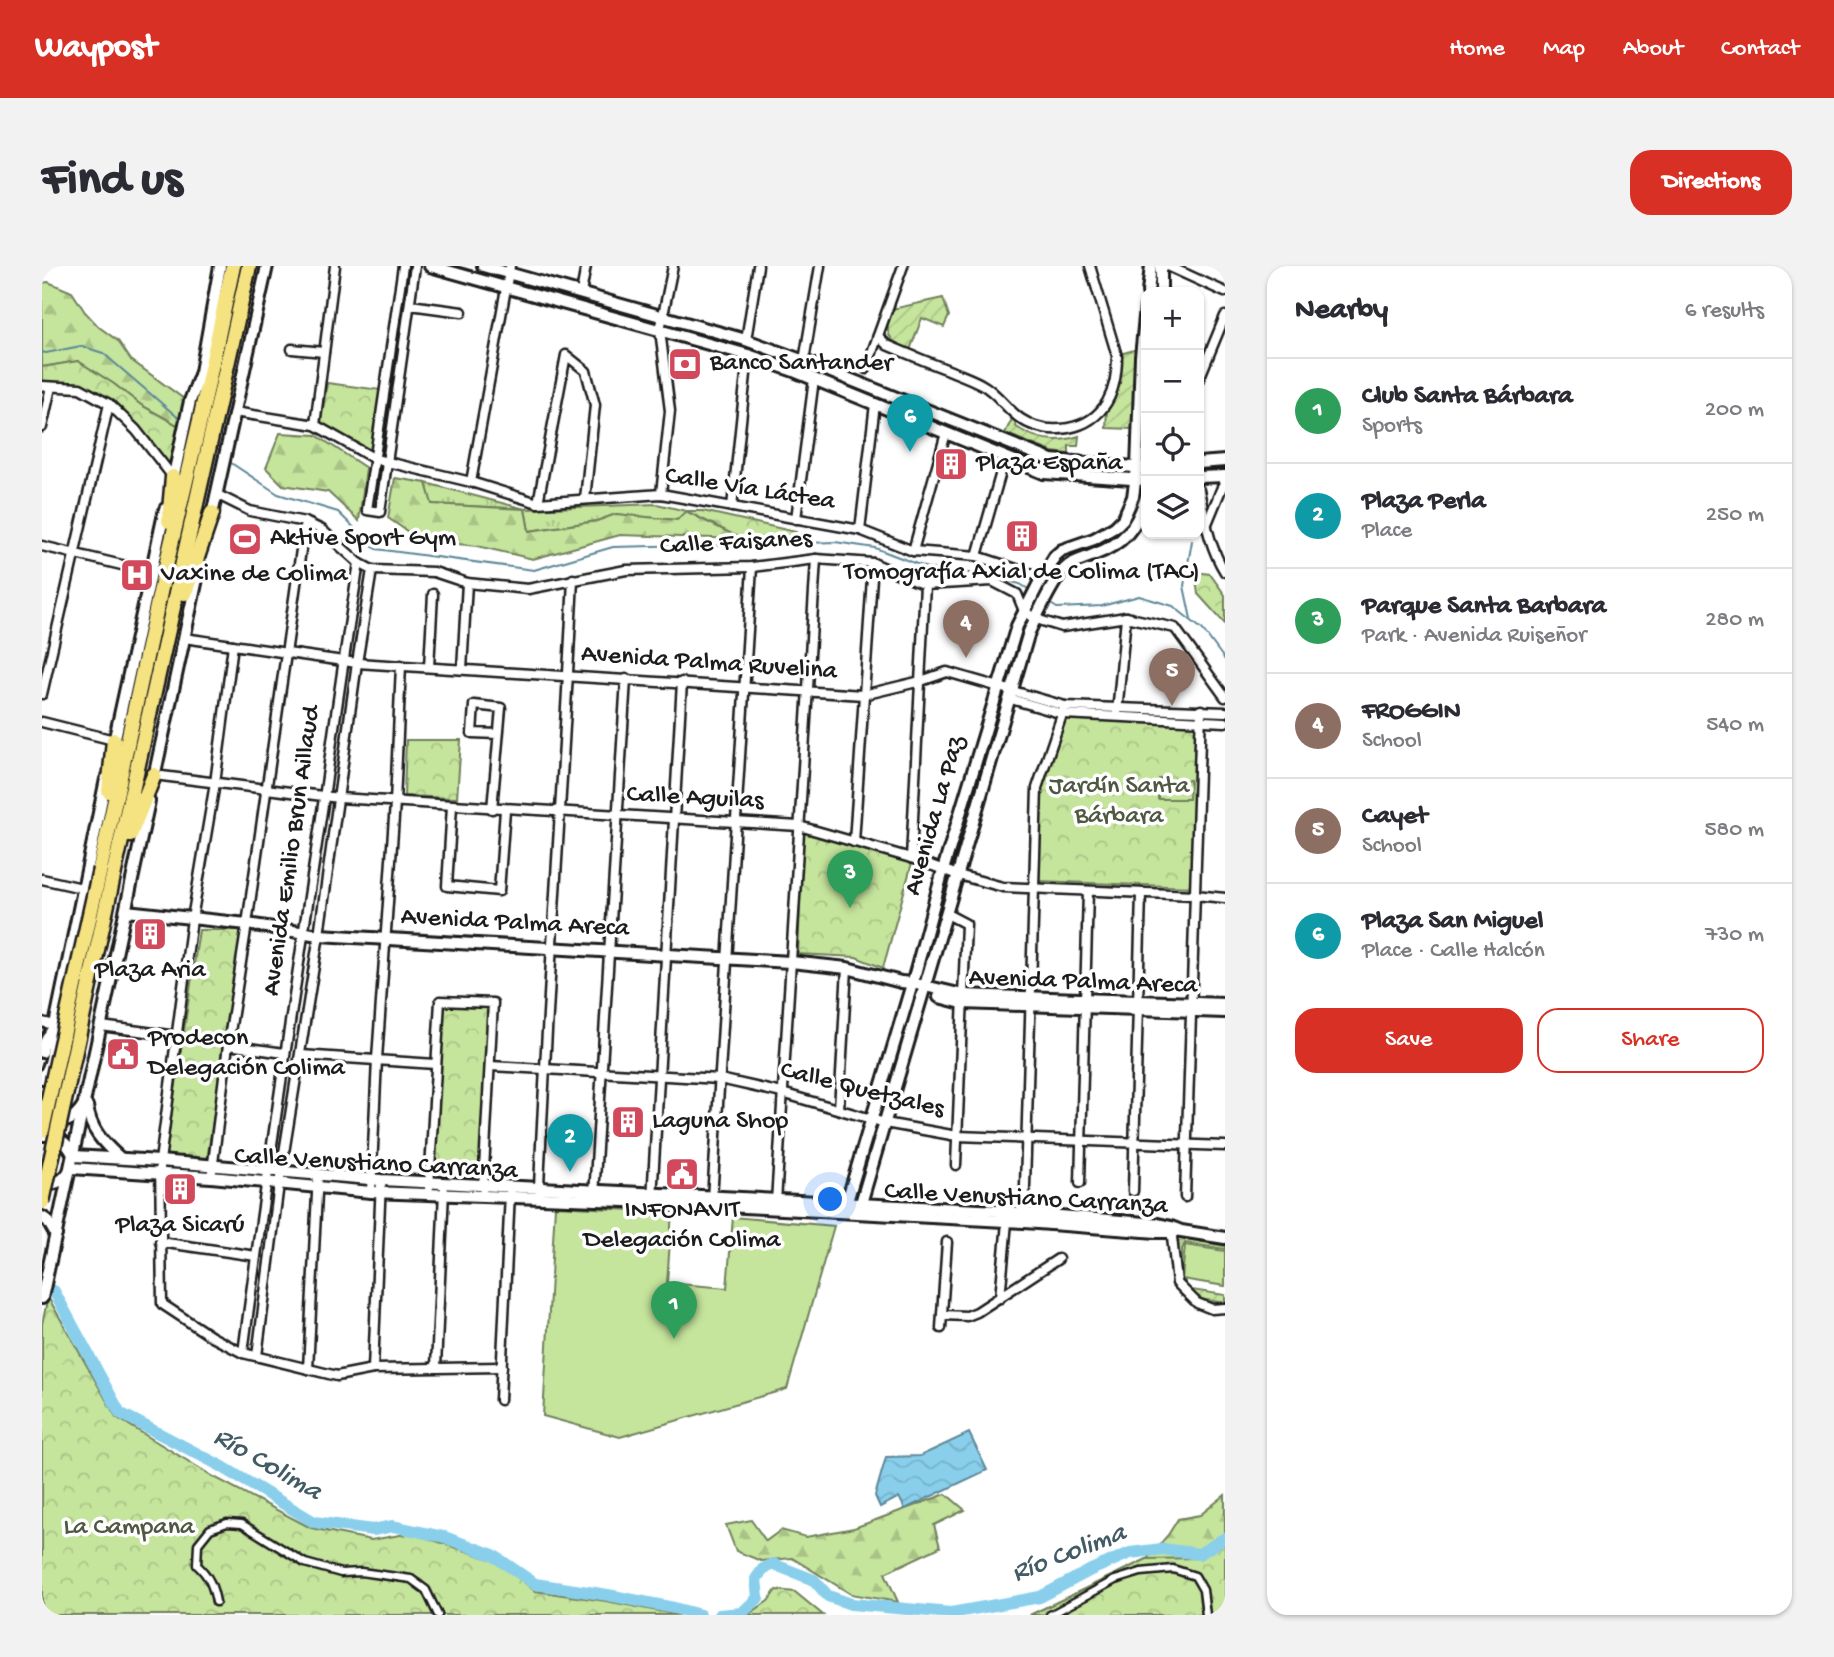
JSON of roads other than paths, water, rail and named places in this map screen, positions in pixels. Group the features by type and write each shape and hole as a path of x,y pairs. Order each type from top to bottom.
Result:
{"highway":[{"path":"42,1132 162,660 249,266"},
{"path":"157,576 194,417 228,290 223,267"},
{"path":"42,1202 107,871 173,477"},
{"path":"162,660 212,513"},
{"path":"107,871 114,740"},
{"path":"107,871 155,775"}],"street":[{"path":"259,266 263,285"},
{"path":"42,1298 267,266"},
{"path":"315,425 335,266"},
{"path":"403,266 367,510 380,512 415,266"},
{"path":"430,266 748,355 1044,472 1141,474"},
{"path":"483,266 509,270 746,340 1051,460 1141,474"},
{"path":"581,293 586,266"},
{"path":"661,494 670,411 660,330 673,266"},
{"path":"746,340 758,266"},
{"path":"804,361 820,266"},
{"path":"866,369 903,267 915,266"},
{"path":"878,336 887,345 984,385 1020,419 1030,424 1050,429 1078,425 1100,412 1107,402 1116,380 1117,367 1117,356 1090,266"},
{"path":"1149,287 1151,266"},
{"path":"1161,266 1161,287"},
{"path":"1168,266 1225,292"},
{"path":"194,417 190,401 201,372 223,267"},
{"path":"471,482 509,270"},
{"path":"410,305 462,312"},
{"path":"1204,367 1225,316"},
{"path":"292,349 324,352"},
{"path":"538,503 566,355 586,371 595,405 585,499"},
{"path":"732,507 748,355"},
{"path":"796,519 814,379"},
{"path":"42,427 47,387 80,388 109,404 136,430 173,477 188,444"},
{"path":"42,694 109,404"},
{"path":"860,530 875,404"},
{"name":"Calle Vía Láctea","path":"234,412 315,425 375,459 471,482 538,503 661,494 860,530 913,551 977,556 1056,582"},
{"path":"913,551 946,433"},
{"path":"1018,463 1024,448"},
{"path":"977,556 1005,458"},
{"path":"1204,463 1225,461"},
{"name":"Avenida La Paz","path":"845,1208 908,985 1017,626 1049,563 1062,550 1094,539 1115,527 1129,508 1141,474"},
{"path":"1204,477 1225,478 1206,526"},
{"name":"Calle Faisanes","path":"216,494 250,511 304,522 322,530 359,563 372,570 434,572 467,583 528,589 626,570 752,566 816,559 873,563 925,584 992,581 1017,594 1024,611 1036,619 1062,626 1126,617 1175,628 1225,697"},
{"name":"Avenida La Paz","path":"859,1208 1029,632 1063,569 1069,564 1100,553 1125,537 1136,523 1141,510"},
{"path":"1204,516 1217,560 1225,572"},
{"path":"211,1171 304,522"},
{"path":"42,546 157,576 114,740 82,888 55,1025 53,1048 48,1071 42,1077"},
{"path":"776,1204 816,559"},
{"name":"Avenida Emilio Brun Aillaud","path":"243,1353 284,1053 359,563"},
{"path":"854,842 873,563"},
{"path":"712,1202 752,566"},
{"name":"Avenida Emilio Brun Aillaud","path":"257,1356 279,1184 301,1055 372,570"},
{"path":"540,1192 544,1069 573,579"},
{"path":"462,669 467,583"},
{"path":"911,858 925,584"},
{"path":"429,667 433,594"},
{"path":"1116,712 1126,617"},
{"name":"Avenida Palma Ruvelina","path":"184,638 357,663 863,695 947,672 1064,710 1201,715 1225,712"},
{"path":"233,645 215,783 192,919 160,1161 162,1304 212,1337 243,1353 337,1376 373,1369 502,1367"},
{"path":"373,1369 377,1059 395,803 401,665"},
{"path":"594,1195 626,679"},
{"path":"652,1198 681,682"},
{"path":"492,809 501,708 474,705 472,733 498,734"},
{"path":"1024,1217 1037,788 1064,710"},
{"path":"1185,1197 1201,715"},
{"name":"Avenida Palma Ruvelina","path":"1201,715 1225,722"},
{"path":"42,722 114,740"},
{"name":"Calle Aguilas","path":"155,775 324,797 395,803 799,826 1003,887 1225,898"},
{"path":"452,806 447,886 499,891 505,810"},
{"path":"42,879 82,888"},
{"path":"1080,1183 1088,891"},
{"path":"1133,1191 1142,893"},
{"name":"Avenida Palma Areca","path":"126,911 319,935 791,962 847,968 963,999 1191,1007 1225,1012"},
{"path":"947,914 965,925 956,1165"},
{"path":"839,1110 847,968"},
{"path":"429,1188 440,1001 493,1003 483,1191"},
{"name":"Avenida Palma Areca","path":"1191,1007 1225,1004"},
{"path":"42,1022 55,1025"},
{"path":"42,1052 55,1025"},
{"path":"101,1026 177,1036"},
{"path":"228,1045 284,1053"},
{"path":"301,1055 435,1064"},
{"name":"Calle Quetzales","path":"490,1066 720,1079 782,1093 885,1123 957,1136 1225,1146"},
{"path":"42,1116 53,1122 69,1121 76,1116 85,1100"},
{"path":"85,1100 95,1132 120,1158"},
{"path":"42,1132 60,1138 74,1156"},
{"name":"Calle Venustiano Carranza","path":"74,1156 160,1161 211,1171 267,1176 281,1171 376,1179 429,1188 859,1208 1001,1218 1024,1217 1175,1230 1225,1238"},
{"path":"42,1184 61,1181 71,1168"},
{"name":"Calle Venustiano Carranza","path":"71,1168 159,1173 211,1171"},
{"path":"65,1195 82,1175 96,1168"},
{"path":"308,1369 318,1174"},
{"name":"Calle Venustiano Carranza","path":"267,1176 279,1184 375,1192 429,1188"},
{"path":"436,1367 444,1189"},
{"path":"500,1400 510,1191"},
{"path":"42,1217 48,1221 56,1235"},
{"path":"1000,1298 1001,1218"},
{"path":"1175,1230 1177,1283 1197,1303 1212,1309 1225,1308"},
{"path":"160,1242 256,1256"},
{"path":"941,1328 947,1242"},
{"path":"942,1315 967,1317 1058,1259"},
{"path":"216,1602 215,1592 207,1575 197,1566 198,1544 210,1529 227,1523 242,1524 305,1563 341,1573 361,1572 411,1578 426,1590 438,1615"},
{"path":"1051,1615 1115,1580 1141,1572 1173,1569 1195,1576 1203,1590 1206,1615"}],"water":[{"path":"969,1433 987,1470 905,1509 899,1497 880,1507 875,1496 886,1457 920,1456"}],"waterway":[{"path":"1143,266 1145,274"},
{"path":"42,352 81,346 103,353 182,421"},
{"path":"228,461 278,494 338,512 376,549 534,570 613,547 835,542 875,548 930,569 990,577"},
{"path":"1191,619 1184,586 1192,541"},
{"path":"996,578 1020,584 1030,590"},
{"path":"1049,603 1057,608 1102,606 1139,596 1173,606 1203,630 1225,660"},
{"name":"Río Colima","path":"42,1289 54,1291 120,1413 221,1466 314,1522 373,1530 393,1526 444,1537 493,1555 535,1584 608,1595 700,1615"},
{"name":"Río Colima","path":"719,1615 742,1613 758,1598 756,1579 763,1569 773,1564 814,1580 828,1596 851,1604 951,1613 1040,1597 1130,1553 1162,1549 1199,1554 1225,1538"}],"place":[{"name":"Banco Santander","path":"685,364"},
{"name":"Plaza San Miguel","path":"910,452"},
{"name":"Plaza España","path":"951,464"},
{"name":"Tomografía Axial de Colima (TAC)","path":"1022,536"},
{"name":"Aktive Sport Gym","path":"245,539"},
{"name":"Vaxine de Colima","path":"137,575"},
{"name":"FROGGIN","path":"966,658"},
{"name":"Cayet","path":"1172,706"},
{"name":"Parque Santa Barbara","path":"850,908"},
{"name":"Plaza Aria","path":"150,934"},
{"name":"Prodecon Delegación Colima","path":"123,1054"},
{"name":"Laguna Shop","path":"628,1122"},
{"name":"Plaza Perla","path":"570,1172"},
{"name":"INFONAVIT Delegación Colima","path":"682,1174"},
{"name":"Plaza Sicarú","path":"180,1189"},
{"name":"Club Santa Bárbara","path":"674,1339"}],"park label":[{"name":"Jardín Santa Bárbara","path":"1119,802"},
{"name":"La Campana","path":"129,1528"}]}
